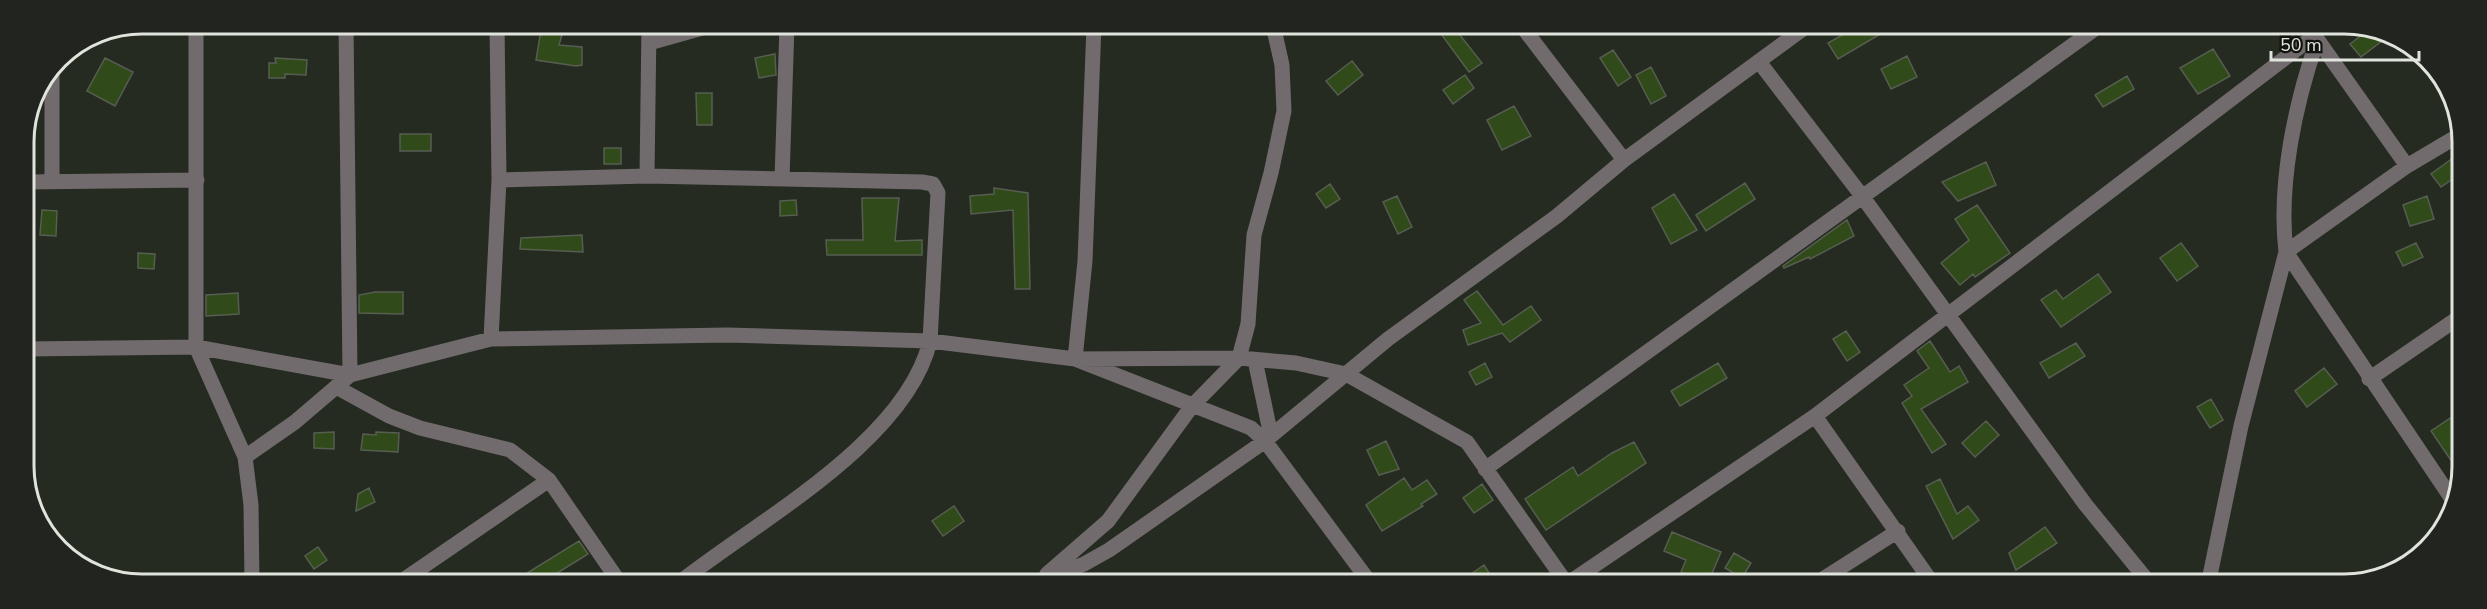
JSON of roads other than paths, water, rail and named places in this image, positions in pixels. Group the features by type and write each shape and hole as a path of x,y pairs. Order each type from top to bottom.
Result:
{"street":[{"path":"196,34 196,347 244,457 251,506 252,574"},
{"path":"244,457 295,422 338,388 350,375 346,34"},
{"path":"490,339 499,180 497,34"},
{"path":"647,176 649,34"},
{"path":"649,43 681,34"},
{"path":"782,179 787,34"},
{"path":"1075,359 1084,261 1094,34"},
{"path":"1047,574 1108,521 1192,406 1239,358 1248,324 1254,235 1271,173 1284,111 1282,65 1275,34"},
{"path":"1527,34 1624,160"},
{"path":"1058,574 1084,564 1109,550 1268,439 1388,339 1557,216 1624,160 1797,34"},
{"path":"1485,469 2088,34"},
{"path":"2313,35 2408,166"},
{"path":"2210,574 2241,426 2286,252 2284,232 2290,147 2313,35"},
{"path":"1582,574 1815,416 2313,35"},
{"path":"1760,63 1862,196 2085,504 2142,574"},
{"path":"52,84 52,182"},
{"path":"2286,252 2408,166 2452,139"},
{"path":"499,180 647,176 782,179 933,184 938,193 930,340 924,364 913,385 889,415 813,486 691,574"},
{"path":"35,182 197,180"},
{"path":"2286,252 2369,379 2449,494"},
{"path":"2369,379 2452,322"},
{"path":"34,349 196,347 350,375 490,339 728,335 930,340 1075,359 1239,358 1296,363 1346,374 1467,442 1560,574"},
{"path":"1075,359 1251,428 1268,439 1364,574"},
{"path":"1255,360 1268,439"},
{"path":"338,388 388,416 420,428 510,450 549,480 614,574"},
{"path":"1815,416 1926,574"},
{"path":"412,574 549,480"},
{"path":"1831,574 1898,531"}]}
